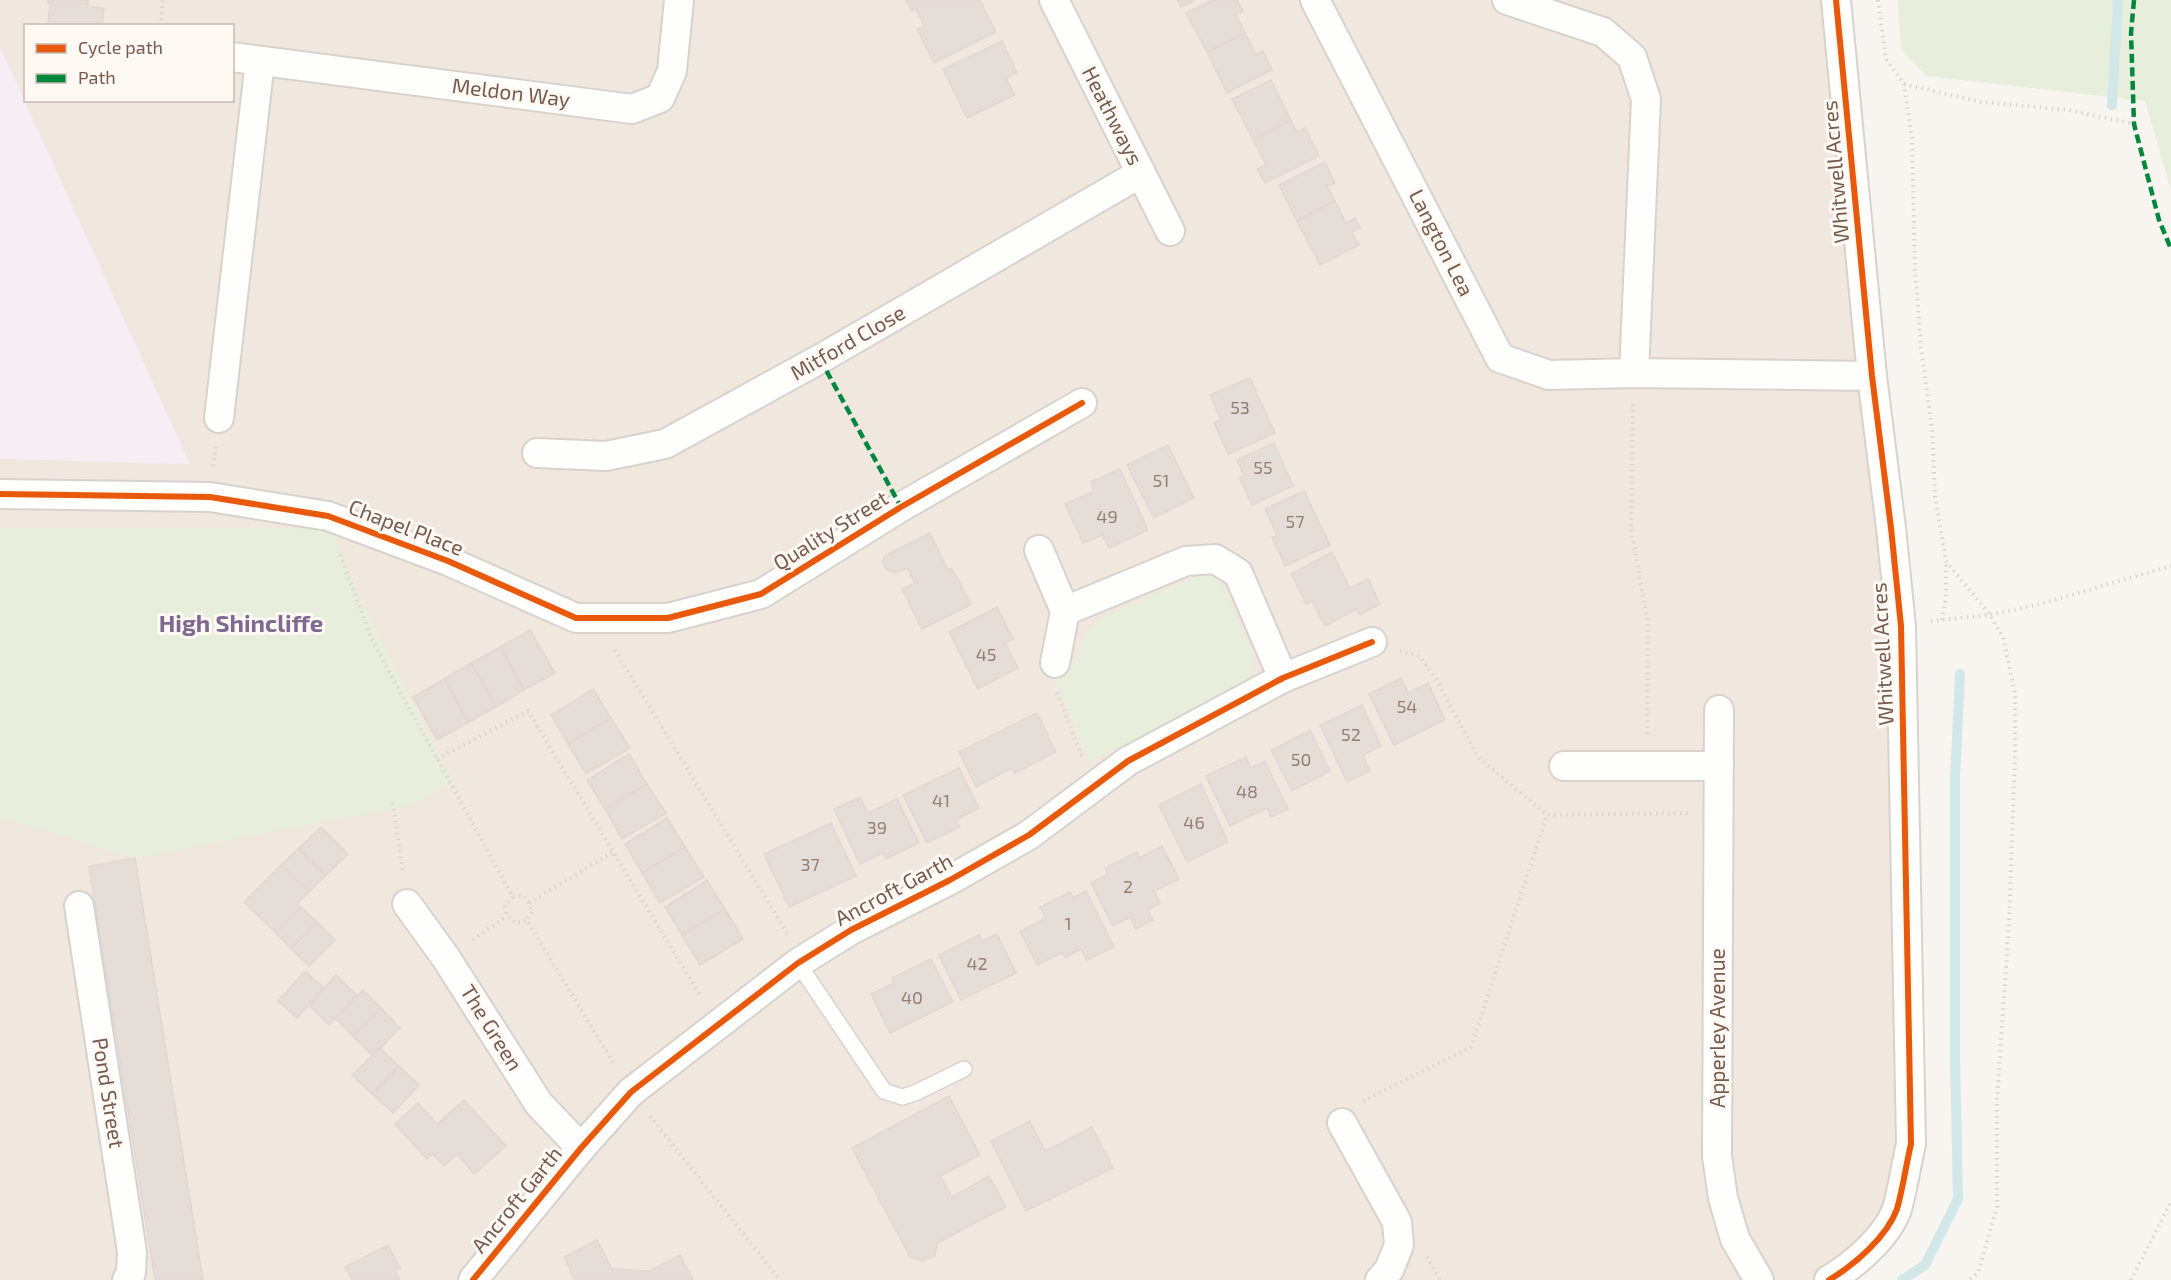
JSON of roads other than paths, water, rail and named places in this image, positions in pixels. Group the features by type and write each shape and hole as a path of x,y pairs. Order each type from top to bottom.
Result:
{"street":[{"name":"Meldon Way","path":"234,57 632,109 660,98 672,71 679,0"},
{"name":"Heathways","path":"1054,0 1170,231"},
{"path":"1507,0 1603,32 1632,57 1646,99 1634,373"},
{"name":"Whitwell Acres","path":"1829,1280 1844,1271 1875,1243 1896,1211 1911,1144 1901,626 1892,528 1872,376 1836,0"},
{"name":"Langton Lea","path":"1322,2 1500,358 1549,375 1634,373 1872,376"},
{"path":"219,418 260,60"},
{"name":"Mitford Close","path":"537,453 606,456 665,444 820,359 1141,173"},
{"name":"Quality Street","path":"586,618 668,618 761,594 901,507 1082,403"},
{"name":"Chapel Place","path":"0,494 210,497 328,516 448,561 586,618"},
{"path":"1039,550 1065,611 1055,663"},
{"path":"1065,611 1186,561 1215,559 1238,573 1283,678"},
{"name":"Ancroft Garth","path":"473,1280 581,1148 631,1092 800,961 851,930 950,880 1029,835 1128,761 1283,678 1372,642"},
{"name":"Apperley Avenue","path":"1719,710 1717,1156 1723,1198 1736,1239 1760,1280"},
{"path":"1564,766 1719,766"},
{"name":"The Green","path":"407,904 446,958 539,1104 581,1148"},
{"name":"Pond Street","path":"79,906 132,1252 131,1273 127,1280"},
{"path":"1342,1123 1397,1222 1399,1245 1389,1270 1380,1280"}],"lane":[{"path":"800,961 884,1091 902,1097 964,1069"}],"waterway":[{"path":"2112,105 2118,0"},
{"path":"1902,1280 1925,1265 1958,1199 1955,1057 1955,779 1960,674"}],"district":[{"name":"High Shincliffe","path":"241,624"}]}
